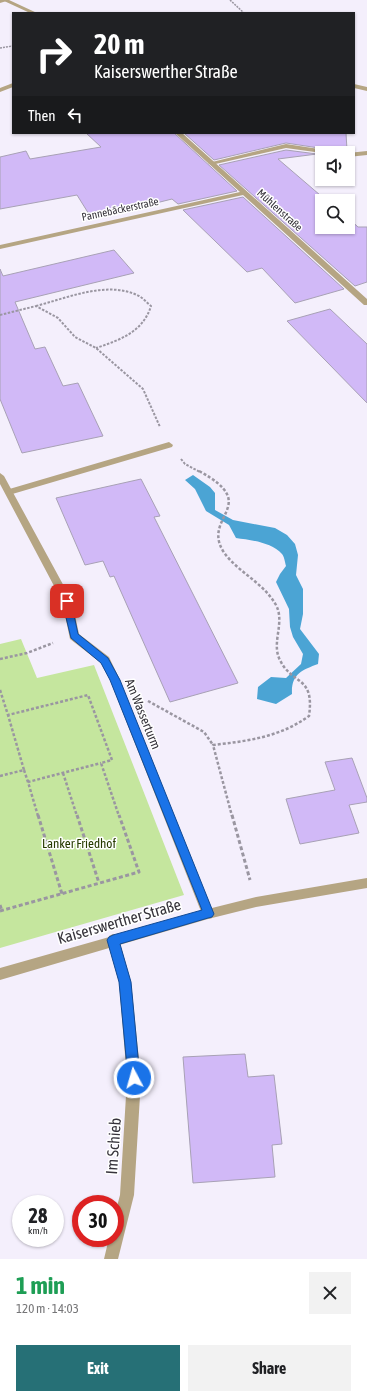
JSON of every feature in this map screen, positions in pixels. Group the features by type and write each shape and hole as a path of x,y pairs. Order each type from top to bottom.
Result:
{"street":[{"path":"0,1 6,0 32,12"},
{"path":"355,86 367,89"},
{"path":"0,90 11,87"},
{"name":"Mühlenstraße","path":"179,134 367,303"},
{"path":"211,163 286,146 315,150"},
{"path":"355,154 367,153"},
{"name":"Pannebäckerstraße","path":"0,247 245,193"},
{"path":"9,492 169,445"},
{"path":"0,476 67,601 74,636"},
{"name":"Am Wasserturm","path":"74,636 105,660 115,680 208,914"},
{"name":"Kaiserswerther Straße","path":"0,974 113,940 256,902 367,883"},
{"name":"Im Schieb","path":"111,1259 127,1195 134,1078 125,982 113,940"}],"path":[{"path":"230,0 243,12"},
{"path":"0,48 12,46"},
{"path":"0,315 102,290 123,291 136,294 151,306 146,321 137,330 120,339 96,348"},
{"path":"36,306 58,318 75,337 96,348 143,389 169,445 185,464 216,482 227,492 230,503 220,524 219,541 227,556 264,588 277,606 281,619 277,643 279,658 285,667 307,687 312,703 309,716 287,731 260,739 213,745"},
{"path":"0,659 27,653 74,636"},
{"path":"115,680 150,702 204,732 213,745 256,902"},
{"path":"0,690 62,894"},
{"path":"8,715 88,695 112,760 28,782"},
{"path":"0,905 1,911 139,872 100,763"},
{"path":"0,776 24,770"},
{"path":"63,773 99,883"}],"green space":[{"name":"Lanker Friedhof","path":"21,639 37,678 94,665 184,895 0,948 0,644"}],"water":[{"path":"193,475 210,487 215,493 215,510 233,520 275,528 287,535 295,544 298,555 296,575 303,589 303,614 300,629 319,654 318,664 302,671 293,682 292,694 276,704 257,699 258,687 271,677 286,678 301,664 303,654 293,637 290,627 289,609 276,582 286,566 284,558 277,550 266,544 236,538 229,525 206,511 195,489 185,480"}],"building":[{"path":"87,134 175,134 237,191 178,204 172,199 92,219 77,195 0,209 0,157 26,151 30,159 101,147"},
{"path":"185,134 346,134 347,146 315,146 315,147 286,143 214,160"},
{"path":"286,150 315,154 278,159 319,194 315,194 315,234 355,234 355,224 358,227 367,227 367,282 355,286 219,165"},
{"path":"243,197 344,289 295,303 262,268 247,272 183,210"},
{"path":"114,250 134,273 15,302 35,349 45,347 63,386 78,383 103,436 22,453 0,399 0,269 3,276"},
{"path":"330,309 367,344 367,403 287,321"},
{"path":"141,479 160,516 154,517 238,683 170,702 114,576 110,577 103,561 85,565 56,498"},
{"path":"352,758 367,798 367,802 349,805 359,833 300,844 286,799 335,790 325,762"},
{"path":"245,1054 248,1077 274,1075 282,1144 272,1145 275,1177 193,1183 183,1057"}],"route":[{"path":"67,601 74,636 105,660 115,680 208,914 113,940 125,982 134,1078"}]}
